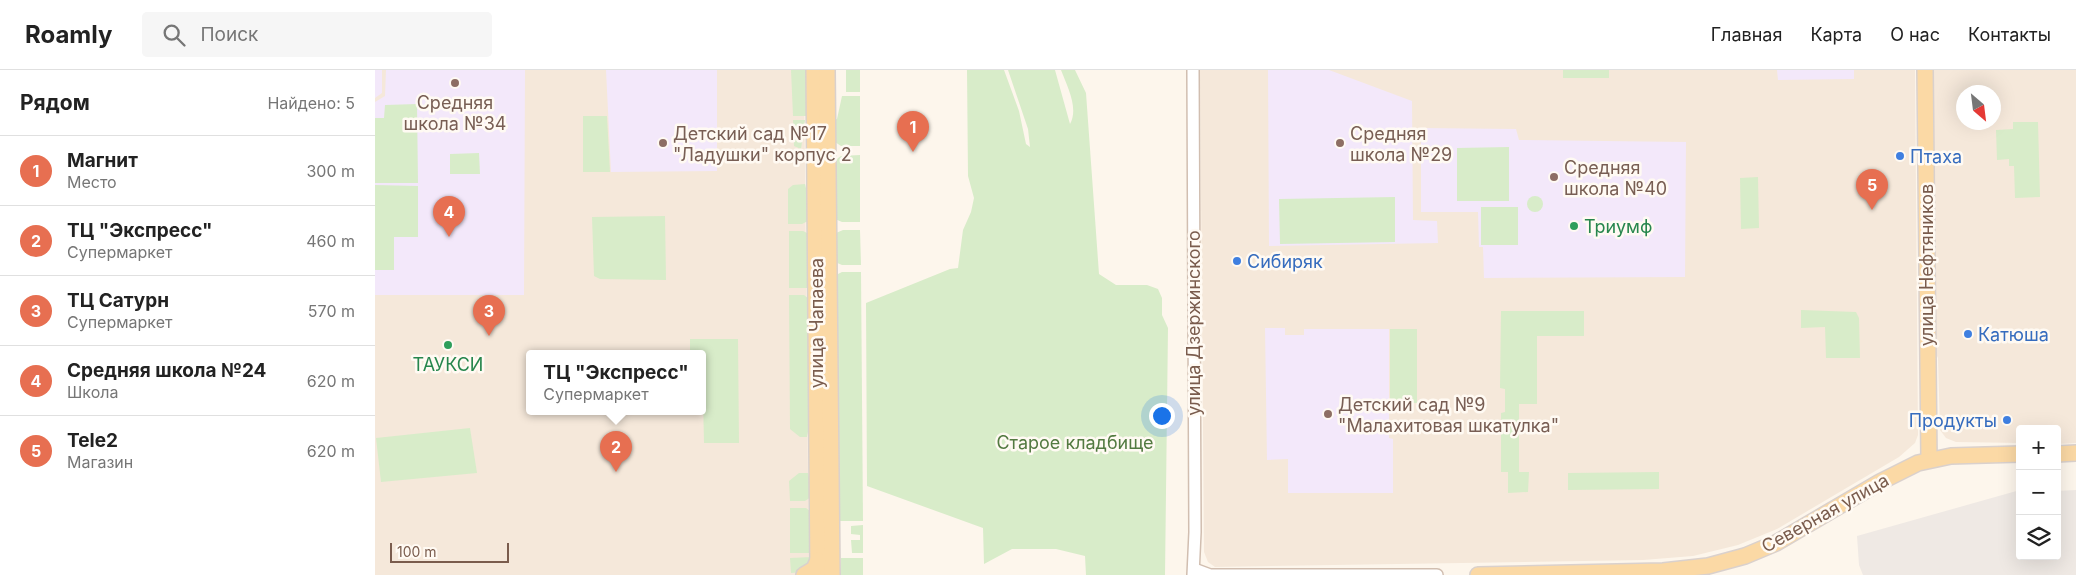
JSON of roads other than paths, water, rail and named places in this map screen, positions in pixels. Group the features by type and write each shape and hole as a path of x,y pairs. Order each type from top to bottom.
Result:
{"main road":[{"name":"улица Чапаева","path":"814,70 823,366 832,575"},
{"name":"улица Чапаева","path":"818,568 827,70"},
{"name":"улица Нефтяников","path":"1925,70 1929,460"},
{"path":"2061,454 2076,453"},
{"name":"Северная улица","path":"1478,575 1663,571 1728,561 1792,535 1886,479 1929,460 1951,456 2016,454"},
{"path":"805,575 818,568"}],"street":[{"name":"улица Дзержинского","path":"1193,70 1194,572"},
{"path":"1194,572 1210,574 1437,575"}],"place":[{"name":"Средняя школа №34","path":"455,83"},
{"name":"Детский сад №17 \"Ладушки\" корпус 2","path":"663,143"},
{"name":"Средняя школа №29","path":"1340,143"},
{"name":"Магнит","path":"913,152"},
{"name":"Птаха","path":"1900,156"},
{"name":"Средняя школа №40","path":"1554,177"},
{"name":"Tele2","path":"1872,210"},
{"name":"Триумф","path":"1574,226"},
{"name":"Средняя школа №24","path":"449,237"},
{"name":"Сибиряк","path":"1237,261"},
{"name":"Катюша","path":"1968,334"},
{"name":"ТЦ Сатурн","path":"489,336"},
{"name":"ТАУКСИ","path":"448,345"},
{"name":"Детский сад №9 \"Малахитовая шкатулка\"","path":"1328,414"},
{"name":"Продукты","path":"2007,420"},
{"name":"ТЦ \"Экспресс\"","path":"616,472"}],"park label":[{"name":"Старое кладбище","path":"1075,442"}]}
